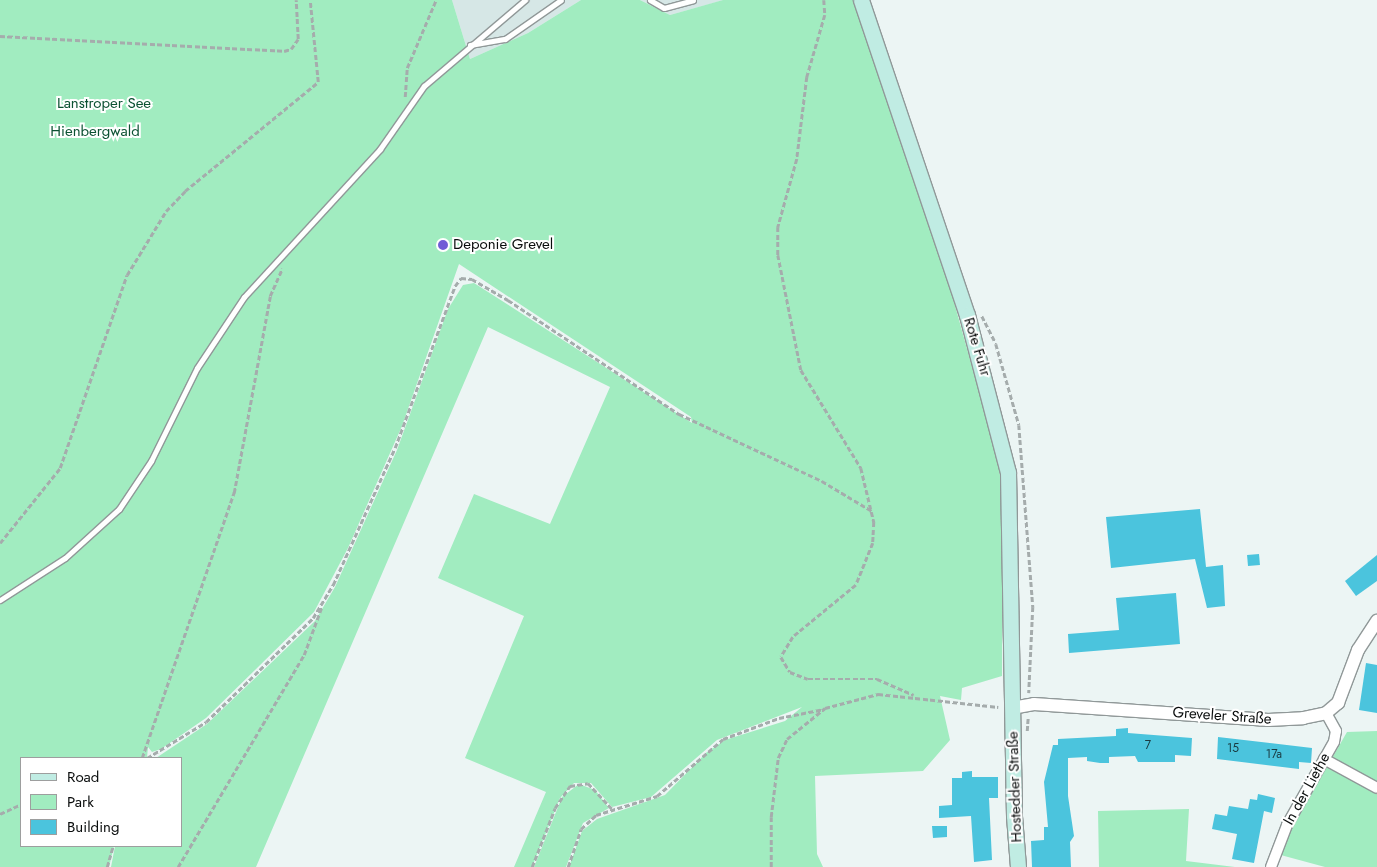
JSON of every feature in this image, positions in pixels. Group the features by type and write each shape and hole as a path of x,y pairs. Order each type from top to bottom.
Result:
{"main road":[{"name":"Rote Fuhr","path":"861,0 940,230 1003,445 1012,499 1012,708"},
{"name":"Hostedder Straße","path":"1012,708 1018,867"}],"street":[{"path":"1326,713 1338,703 1358,650 1377,621"},
{"name":"Greveler Straße","path":"1012,708 1074,706 1268,720 1326,713"},
{"name":"In der Liethe","path":"1271,867 1287,825 1324,759 1336,731 1326,713"},
{"path":"1324,759 1377,788"}],"lane":[{"path":"0,600 65,558 119,510 151,462 173,413 216,336 244,297 380,149 424,86 525,0"},
{"path":"470,45 505,39 561,0"},
{"path":"650,0 664,8 692,0"}],"path":[{"path":"0,36 284,51 291,49 298,39 296,0"},
{"path":"0,543 60,468 127,275 166,211 185,191 318,82 310,0"},
{"path":"405,98 407,68 436,0"},
{"path":"824,0 825,15 807,77 796,160 778,227 778,254 801,370 861,468 872,511 873,543 856,585 794,637 781,656 790,672 808,678 876,679 914,696"},
{"path":"142,757 234,493 270,296 290,252 287,248"},
{"path":"178,867 304,655 323,603 409,416 455,286 467,277 548,325 680,414 804,472 872,511"},
{"path":"149,757 186,737 224,706 272,662 323,603"},
{"path":"568,867 581,829 596,815 657,796 723,739 779,718 878,694 914,696 952,704 1012,708"},
{"path":"771,867 778,758 786,739 824,708"},
{"path":"532,867 556,808 570,786 588,783 612,809"},
{"path":"0,814 20,804"},
{"path":"107,867 113,847"}],"shaded area":[{"path":"452,0 581,0 528,33 470,59"},
{"path":"640,0 724,0 670,15"}],"green space":[{"path":"0,0 452,0 470,59 528,33 581,0 640,0 670,15 723,0 853,0 949,284 998,460 1003,498 1002,676 962,688 961,700 940,696 950,740 923,771 815,776 817,854 823,867 569,867 582,831 597,819 665,795 707,752 725,740 785,721 802,707 717,740 651,797 612,807 591,783 574,783 560,798 532,867 514,867 546,792 465,758 524,616 438,578 474,494 550,524 610,387 488,327 256,867 111,867 115,847 182,847 182,757 158,757 207,724 315,621 335,587 397,450 448,309 463,285 474,283 692,423 691,417 459,264 402,426 348,548 314,612 206,718 161,749 152,752 148,747 147,757 20,757 20,847 114,847 109,867 0,867"},
{"path":"1377,731 1377,867 1325,867 1277,854 1347,732"},
{"path":"579,784 595,790 609,808 583,823 566,867 534,867 562,797"},
{"path":"1189,809 1186,861 1235,867 1099,867 1098,811"}],"building":[{"path":"1200,509 1206,567 1223,565 1225,606 1207,608 1195,559 1111,568 1106,517"},
{"path":"1259,554 1260,565 1248,566 1247,555"},
{"path":"1377,555 1377,581 1356,596 1345,581"},
{"path":"1176,593 1180,644 1069,653 1068,634 1119,630 1116,598"},
{"path":"1366,663 1377,665 1377,713 1359,710"},
{"path":"1128,728 1128,733 1192,738 1191,756 1175,755 1175,762 1138,762 1135,756 1109,757 1109,763 1087,761 1087,757 1068,758 1068,796 1074,836 1070,842 1071,867 1032,867 1031,841 1044,840 1044,827 1048,827 1044,782 1053,745 1058,745 1058,739 1116,736 1116,729"},
{"path":"1218,737 1312,748 1311,763 1299,762 1299,769 1217,759"},
{"path":"972,771 972,777 998,777 998,798 989,798 992,860 974,862 971,816 939,818 939,806 952,805 952,778 962,778 962,772"},
{"path":"1258,794 1275,798 1272,813 1264,811 1254,863 1232,859 1237,834 1212,829 1215,814 1227,816 1229,806 1248,809 1250,799 1257,800"},
{"path":"932,826 947,826 947,837 933,838"}],"place":[{"name":"Deponie Grevel","path":"443,245"}],"park label":[{"name":"Lanstroper See","path":"104,104"},
{"name":"Hienbergwald","path":"95,132"}]}
